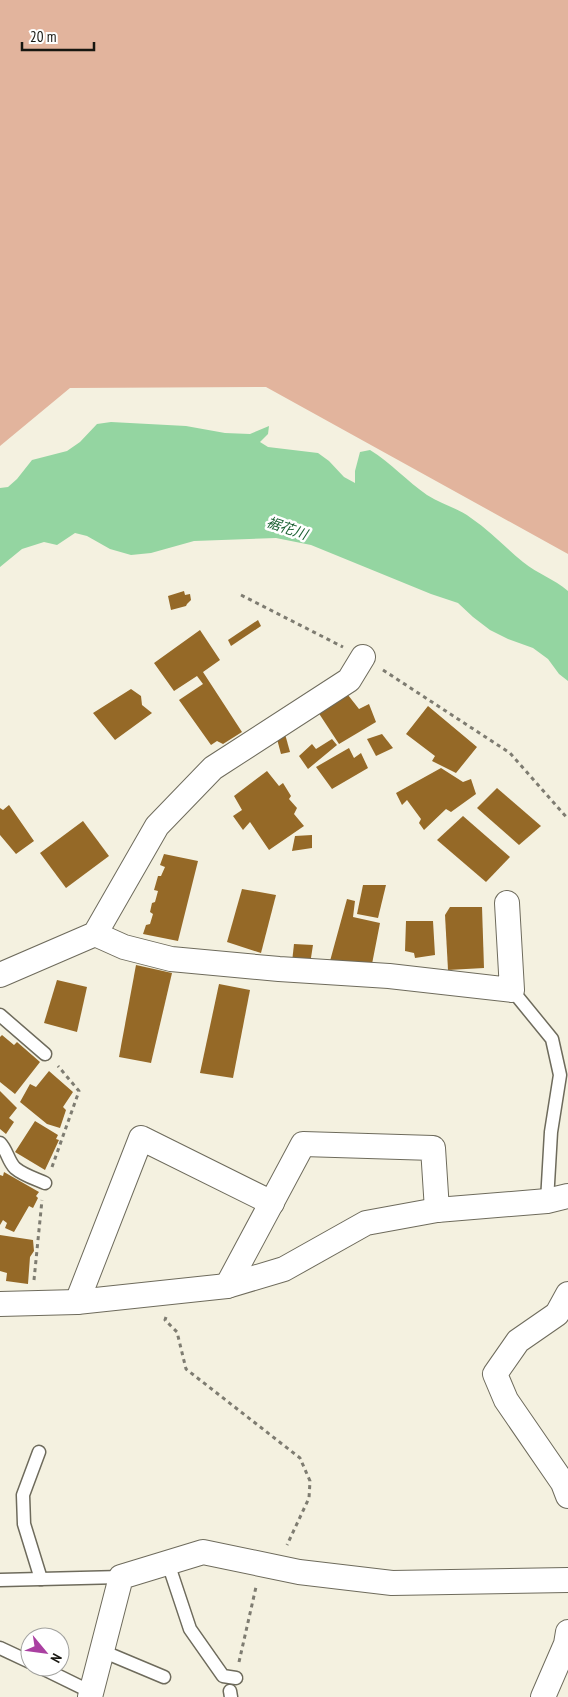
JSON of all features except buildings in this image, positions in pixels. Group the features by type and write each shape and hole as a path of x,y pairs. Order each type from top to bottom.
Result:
{"street":[{"path":"0,975 95,934 157,826 200,781 213,768 349,680 363,657"},
{"path":"95,934 124,947 171,959 279,969 389,976 512,990 507,903"},
{"path":"77,1302 140,1138 272,1203"},
{"path":"227,1286 303,1144 433,1148 437,1210"},
{"path":"0,1318 13,1314 9,1304 77,1302 130,1304 227,1286 284,1269 366,1223 437,1210 558,1198"},
{"path":"568,1294 557,1314 518,1342 495,1374 506,1400 564,1483 568,1496"},
{"path":"91,1695 121,1576 203,1552 299,1572 392,1583 568,1580"},
{"path":"543,1697 566,1644 568,1632"}],"lane":[{"path":"512,990 552,1039 560,1075 550,1132 558,1198"},
{"path":"0,1016 45,1054"},
{"path":"0,1144 4,1147 9,1159 16,1168 45,1183"},
{"path":"39,1452 24,1496 24,1524 41,1578"},
{"path":"168,1563 190,1629 223,1676 236,1678"},
{"path":"0,1581 121,1576"},
{"path":"0,1648 20,1657"},
{"path":"102,1651 164,1677"},
{"path":"58,1677 91,1695"}],"path":[{"path":"241,595 363,657 510,753 568,819"},
{"path":"130,1304 168,1313 166,1320 177,1332 186,1369 300,1458 310,1481 309,1498 269,1566 236,1678"}],"shaded area":[{"path":"0,0 568,0 568,554 266,387 70,388 0,446"}],"water":[{"name":"裾花川","path":"111,422 186,426 225,433 250,434 269,426 268,434 260,442 268,447 318,453 329,461 344,477 355,483 355,471 360,452 370,450 427,495 466,515 485,528 523,562 568,591 568,681 559,674 548,659 533,648 490,630 458,603 431,594 311,545 276,538 194,541 151,553 131,555 110,549 87,536 75,533 57,545 44,542 22,549 0,567 0,488 8,487 32,460 67,451 80,442 97,424"}]}
